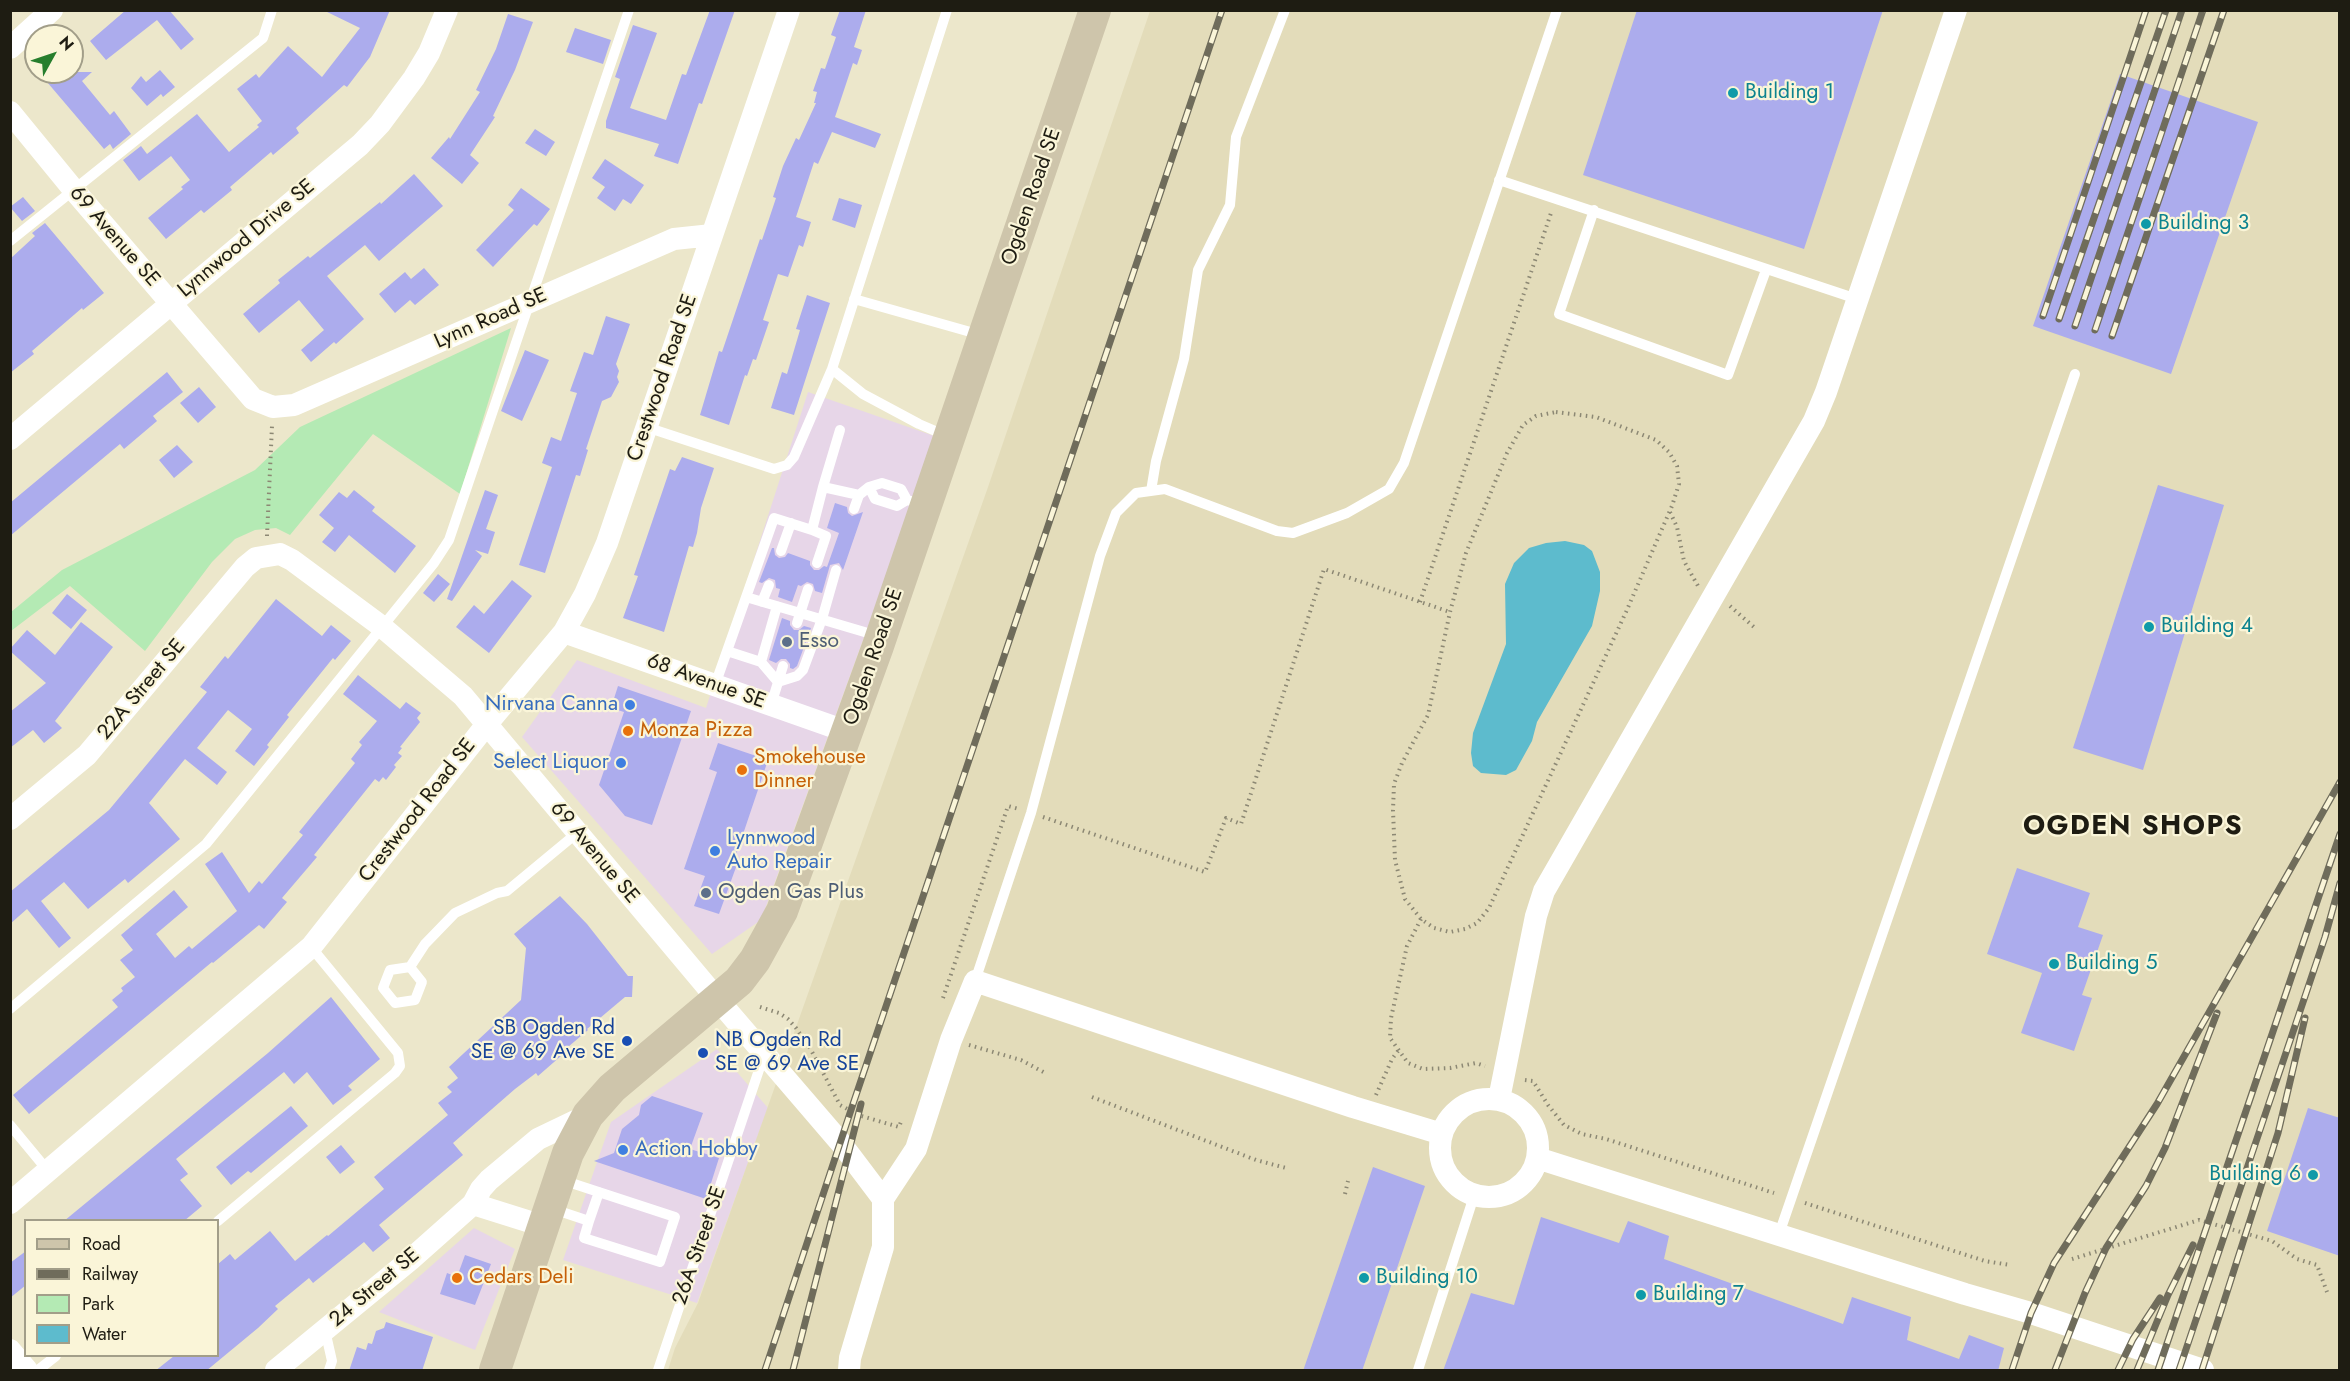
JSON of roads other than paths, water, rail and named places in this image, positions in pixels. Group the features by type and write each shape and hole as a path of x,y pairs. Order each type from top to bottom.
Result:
{"street":[{"path":"10,48 52,10"},
{"name":"Lynnwood Drive SE","path":"10,439 360,145 380,124 414,78 429,53 447,10"},
{"name":"Crestwood Road SE","path":"10,1203 311,947 487,724 564,632 585,594 607,543 789,10"},
{"name":"Ogden Road SE","path":"495,1371 568,1153 588,1115 612,1088 739,981 755,960 782,911 881,637 917,502 950,437 1095,10"},
{"path":"1499,1099 1536,916 1544,891 1803,442 1826,392 1956,10"},
{"name":"69 Avenue SE","path":"10,112 253,399 273,407"},
{"name":"Lynn Road SE","path":"273,407 294,405 675,239 712,235"},
{"name":"69 Avenue SE","path":"266,556 279,554 292,560 381,626 463,696 840,1142 883,1198"},
{"name":"22A Street SE","path":"10,819 87,755 245,567 256,558 266,556"},
{"name":"68 Avenue SE","path":"564,632 848,732"},
{"path":"849,1371 850,1358 883,1246 883,1198 916,1149 951,1040 975,981 1353,1107 1442,1134"},
{"path":"1486,1098 1499,1099 1517,1107 1528,1118 1536,1131 1539,1147 1537,1158 1530,1177 1519,1188 1497,1196 1474,1196 1459,1187 1447,1175 1441,1159 1442,1134 1455,1112 1469,1103 1486,1098"},
{"name":"24 Street SE","path":"276,1371 410,1260 473,1204 489,1180 538,1139 588,1115"},
{"path":"1537,1158 2031,1313 2203,1371"},
{"path":"473,1204 551,1204"},
{"path":"10,1350 27,1371"}],"lane":[{"path":"10,241 262,38 272,10"},
{"path":"10,1009 206,844 434,563 449,540 629,10"},
{"path":"1151,491 1156,461 1184,359 1198,270 1230,205 1236,137 1285,10"},
{"path":"975,981 1031,813 1100,556 1116,513 1136,493 1165,489 1277,531 1293,532 1347,513 1389,489 1404,463 1557,10"},
{"path":"646,427 774,469 787,465 794,457 832,369 943,12"},
{"path":"1499,180 1857,299"},
{"path":"1594,210 1559,314 1728,375 1766,270"},
{"path":"854,299 984,336"},
{"path":"832,369 863,394 919,424 950,437"},
{"path":"1779,1234 2074,374"},
{"path":"812,530 840,430"},
{"path":"854,509 859,495 868,488 882,483 901,489 917,502"},
{"path":"823,487 859,495"},
{"path":"868,488 875,499 897,506 917,502"},
{"path":"715,685 774,518 826,536 817,563"},
{"path":"781,551 791,523"},
{"path":"778,682 798,676 803,670 822,619 836,570"},
{"path":"762,602 769,585"},
{"path":"799,618 808,588"},
{"path":"746,597 777,606 799,618 822,619 881,637"},
{"path":"761,662 777,606"},
{"path":"727,651 761,662 778,682"},
{"path":"771,705 783,666"},
{"path":"410,967 425,944 455,913 513,887 577,833"},
{"path":"219,1220 400,1066 398,1053 311,947"},
{"name":"26A Street SE","path":"658,1371 765,1054"},
{"path":"10,1125 48,1171"},
{"path":"551,1204 599,1192 675,1217 660,1262 584,1238 599,1192"},
{"path":"1418,1371 1474,1196"},
{"path":"551,1204 589,1221"},
{"path":"325,1330 332,1361 329,1371"},
{"path":"38,1371 55,1357"}],"water":[{"path":"1565,541 1584,545 1592,551 1600,572 1600,591 1592,626 1537,722 1532,741 1516,770 1506,775 1481,773 1473,766 1471,753 1473,733 1506,644 1505,584 1514,563 1529,548"}],"railway":[{"path":"765,1370 1222,10"},
{"path":"2043,316 2146,10"},
{"path":"2059,319 2166,10"},
{"path":"2075,326 2182,10"},
{"path":"2095,330 2203,10"},
{"path":"2112,336 2224,10"},
{"path":"2012,1370 2031,1313 2054,1263 2157,1104 2340,782"},
{"path":"2158,1370 2340,834"},
{"path":"2179,1370 2325,937 2340,883"},
{"path":"2055,1370 2085,1293 2106,1248 2146,1186 2165,1148 2217,1013"},
{"path":"2202,1370 2278,1133 2305,1018"},
{"path":"793,1370 861,1104"},
{"path":"2137,1370 2168,1295 2193,1245"},
{"path":"2118,1370 2133,1339 2160,1298"}],"place":[{"name":"Building 1","path":"1733,93"},
{"name":"Building 3","path":"2146,224"},
{"name":"Building 4","path":"2149,627"},
{"name":"Esso","path":"787,642"},
{"name":"Nirvana Canna","path":"630,705"},
{"name":"Monza Pizza","path":"628,731"},
{"name":"Select Liquor","path":"621,763"},
{"name":"Smokehouse Dinner","path":"742,770"},
{"name":"Lynnwood Auto Repair","path":"715,851"},
{"name":"Ogden Gas Plus","path":"706,893"},
{"name":"Building 5","path":"2054,964"},
{"name":"SB Ogden Rd SE @ 69 Ave SE","path":"627,1041"},
{"name":"NB Ogden Rd SE @ 69 Ave SE","path":"703,1053"},
{"name":"Action Hobby","path":"623,1150"},
{"name":"Building 6","path":"2313,1175"},
{"name":"Cedars Deli","path":"457,1278"},
{"name":"Building 10","path":"1364,1278"},
{"name":"Building 7","path":"1641,1295"}],"district":[{"name":"OGDEN SHOPS","path":"2133,827"}]}
